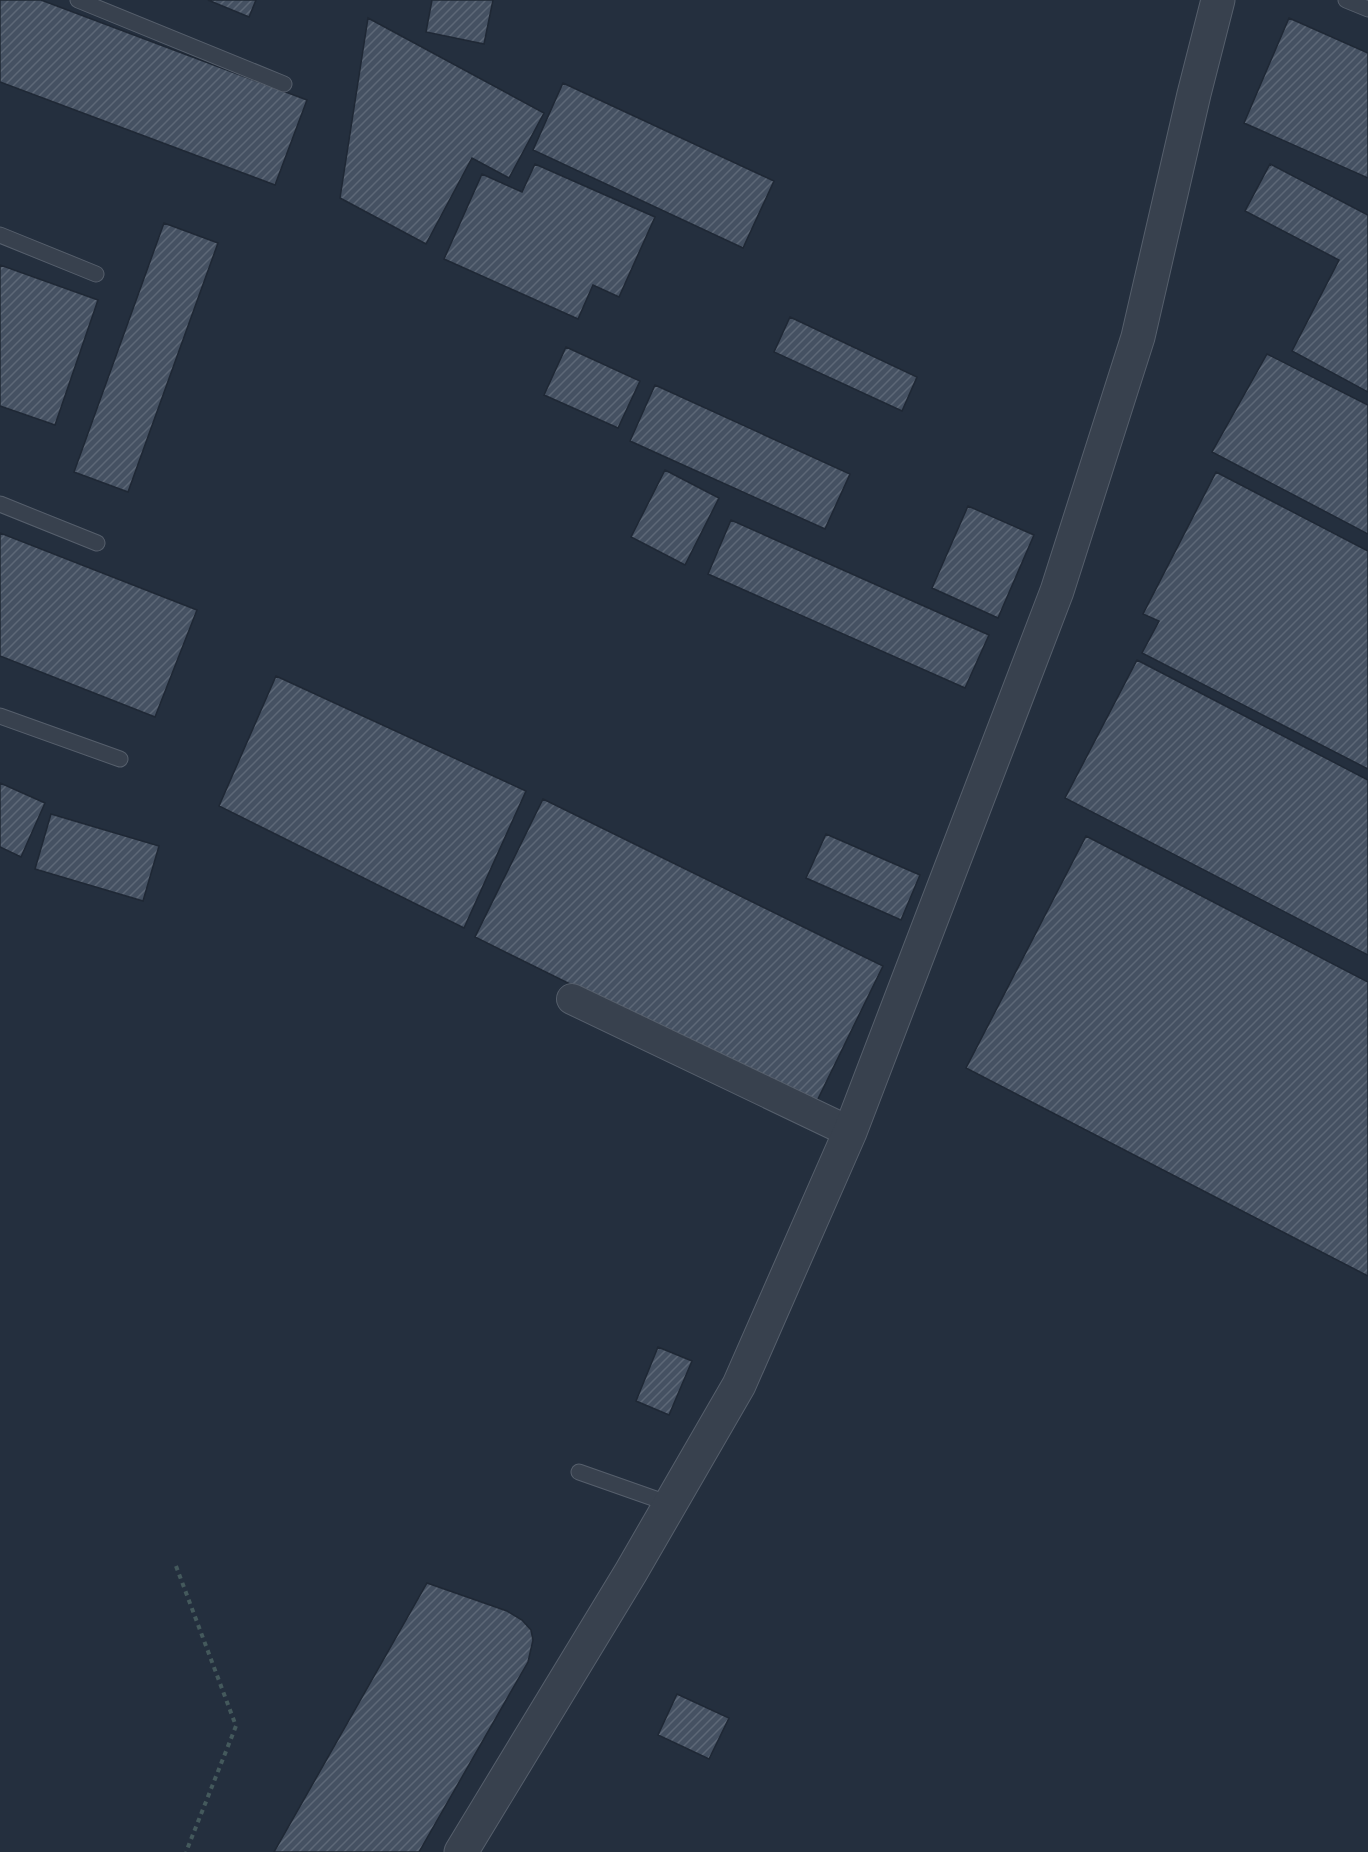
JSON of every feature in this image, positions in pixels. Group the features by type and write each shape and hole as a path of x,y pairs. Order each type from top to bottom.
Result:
{"street":[{"path":"461,1852 740,1385 850,1132 1057,591 1138,337 1218,0"},
{"path":"572,999 850,1132"}],"lane":[{"path":"78,0 284,84"},
{"path":"1346,0 1368,9"},
{"path":"0,235 96,274"},
{"path":"0,504 97,543"},
{"path":"0,717 120,759"},
{"path":"579,1472 670,1504"}],"path":[{"path":"176,1566 236,1726 186,1852"}],"building":[{"path":"0,0 41,0 307,100 275,185 0,82"},
{"path":"208,0 256,0 249,17"},
{"path":"432,0 493,0 484,44 426,32"},
{"path":"368,18 544,113 509,178 472,158 426,244 340,198"},
{"path":"1289,18 1368,53 1368,178 1244,123"},
{"path":"563,83 774,181 743,248 533,150"},
{"path":"535,164 655,217 619,297 593,285 578,319 444,259 482,174 522,192"},
{"path":"1270,164 1368,215 1368,392 1292,351 1339,260 1245,211"},
{"path":"164,223 218,243 128,492 74,472"},
{"path":"0,265 98,300 55,425 0,406"},
{"path":"790,317 917,377 902,411 774,352"},
{"path":"566,347 640,381 618,428 544,395"},
{"path":"1267,354 1368,405 1368,534 1212,452"},
{"path":"655,385 850,474 825,529 630,441"},
{"path":"665,470 719,498 685,565 631,537"},
{"path":"1216,472 1368,551 1368,769 1142,653 1159,621 1143,614"},
{"path":"968,506 1034,535 998,618 932,588"},
{"path":"731,520 989,635 965,688 708,574"},
{"path":"0,533 197,610 155,717 0,656"},
{"path":"1137,660 1368,780 1368,955 1065,798"},
{"path":"276,676 526,791 464,928 219,806"},
{"path":"0,783 45,803 21,857 0,847"},
{"path":"543,799 883,966 815,1105 475,937"},
{"path":"51,814 159,846 143,901 35,869"},
{"path":"826,834 920,875 901,920 806,878"},
{"path":"1086,836 1368,982 1368,1276 966,1068"},
{"path":"658,1347 692,1361 669,1415 636,1401"},
{"path":"427,1583 507,1611 522,1620 531,1630 533,1640 528,1662 419,1852 274,1852"},
{"path":"677,1694 729,1718 709,1759 658,1735"}]}
